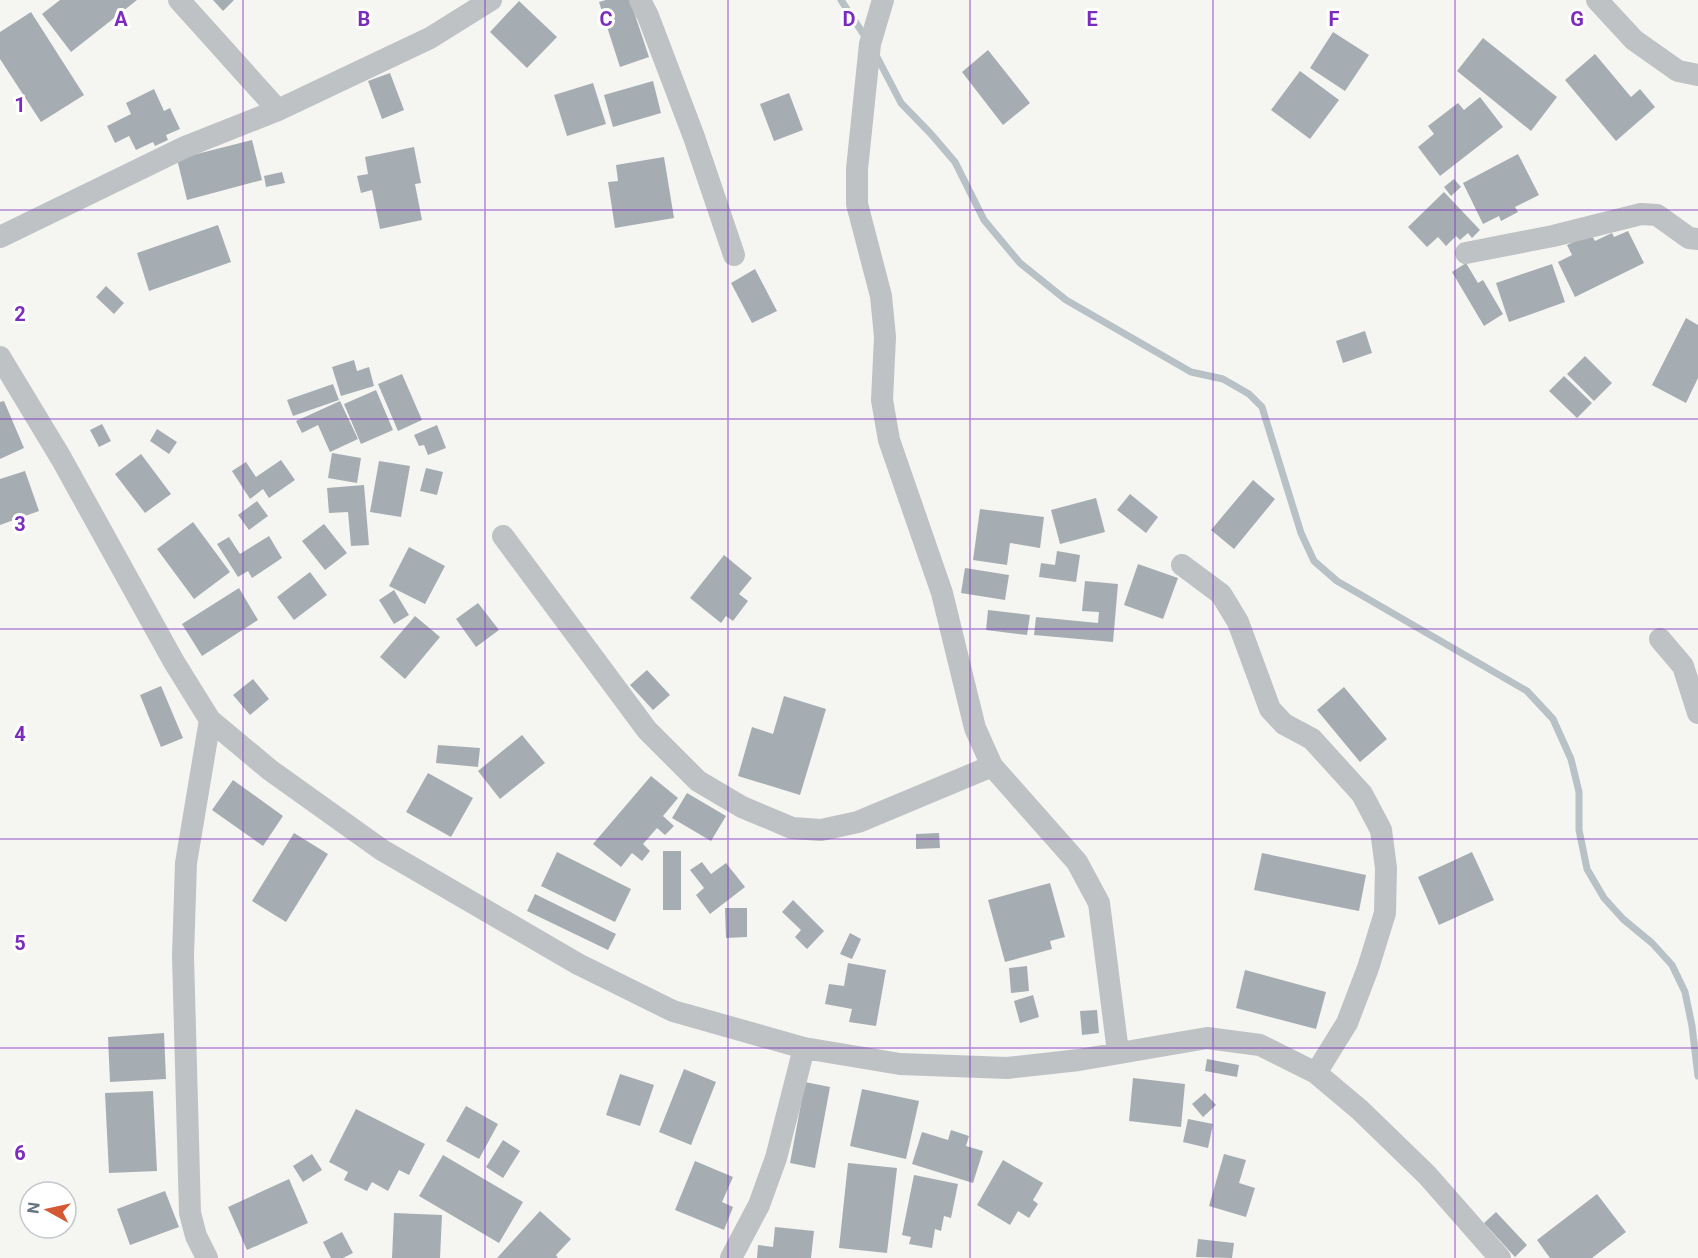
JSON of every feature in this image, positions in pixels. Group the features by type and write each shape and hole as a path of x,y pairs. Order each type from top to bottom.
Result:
{"street":[{"path":"179,0 278,110"},
{"path":"0,237 185,147 278,110 430,38 491,0"},
{"path":"640,0 694,136 734,255"},
{"path":"883,0 870,44 857,169 858,204 881,296 885,337 882,400 889,440 942,593 975,728 992,766 1077,861 1099,903 1118,1052"},
{"path":"1598,0 1634,40 1678,71 1698,75"},
{"path":"1466,253 1553,236 1641,214 1657,215 1689,238 1698,239"},
{"path":"0,357 61,458 174,662 210,720 270,770 382,850 578,964 673,1011 804,1048 900,1064 1007,1068 1079,1060 1207,1038 1260,1046 1316,1073 1360,1110 1427,1175 1500,1258"},
{"path":"503,536 647,730 698,781 742,807 792,828 821,830 858,822 992,766"},
{"path":"1182,565 1221,594 1238,622 1270,709 1284,724 1312,739 1362,794 1381,830 1386,868 1385,913 1347,1023 1316,1073"},
{"path":"1660,639 1683,666 1698,713"},
{"path":"207,1258 195,1236 190,1213 183,956 186,863 210,720"},
{"path":"731,1258 759,1205 776,1158 804,1048"}],"building":[{"path":"60,0 137,0 71,52 42,14"},
{"path":"213,0 234,0 223,11"},
{"path":"630,0 649,57 620,67 599,2"},
{"path":"519,1 557,37 527,68 490,32"},
{"path":"31,12 84,95 41,122 0,59 0,32"},
{"path":"1333,32 1369,55 1345,91 1310,68"},
{"path":"1483,38 1557,97 1531,131 1457,71"},
{"path":"988,50 1030,103 1003,125 962,72"},
{"path":"1595,54 1631,97 1640,89 1655,107 1616,141 1565,80"},
{"path":"1300,71 1339,100 1310,139 1271,110"},
{"path":"390,73 404,110 382,119 368,81"},
{"path":"653,81 661,113 613,127 604,95"},
{"path":"593,83 606,124 567,136 554,95"},
{"path":"154,89 164,111 170,108 180,129 166,135 168,140 155,146 153,142 136,150 129,136 115,143 107,126 131,114 126,103"},
{"path":"789,93 803,130 774,141 760,104"},
{"path":"1480,97 1503,127 1440,176 1418,147 1434,134 1428,126 1458,103 1464,110"},
{"path":"252,140 262,180 187,200 177,159"},
{"path":"414,147 421,183 415,184 422,220 380,229 372,190 361,193 357,176 368,174 365,157"},
{"path":"1518,154 1539,195 1515,207 1518,212 1501,221 1499,216 1483,224 1463,183"},
{"path":"664,157 674,218 615,228 608,182 618,181 616,165"},
{"path":"282,172 285,183 266,187 264,176"},
{"path":"1454,179 1461,187 1451,196 1444,187"},
{"path":"1444,192 1480,230 1472,238 1468,233 1460,240 1456,236 1446,246 1438,237 1427,247 1408,227"},
{"path":"218,225 231,262 149,291 137,253"},
{"path":"1628,231 1644,263 1575,297 1558,262 1572,255 1567,245 1591,234 1595,241 1612,233 1614,237"},
{"path":"1466,263 1478,283 1483,280 1503,314 1484,326 1452,272"},
{"path":"1552,264 1565,302 1509,322 1496,283"},
{"path":"755,269 777,311 752,323 731,283"},
{"path":"106,286 124,303 114,314 96,297"},
{"path":"1686,318 1698,325 1698,378 1686,403 1652,385"},
{"path":"1365,331 1372,353 1343,363 1336,341"},
{"path":"1585,356 1612,383 1594,401 1567,374"},
{"path":"354,360 357,371 369,367 374,386 341,396 332,367"},
{"path":"402,374 422,420 398,431 378,384"},
{"path":"1564,376 1592,403 1577,418 1549,391"},
{"path":"333,384 339,400 293,416 287,400"},
{"path":"376,390 393,430 361,444 344,404"},
{"path":"4,401 24,448 0,459 0,402"},
{"path":"340,401 358,439 330,452 318,425 302,433 296,421"},
{"path":"102,424 111,441 99,447 90,430"},
{"path":"437,425 446,448 428,455 424,445 419,446 414,435"},
{"path":"157,429 177,442 169,454 150,441"},
{"path":"332,453 361,458 357,483 328,478"},
{"path":"141,454 171,494 145,513 115,474"},
{"path":"281,460 295,480 269,498 263,489 250,499 232,471 246,462 256,477"},
{"path":"379,461 410,466 401,517 370,512"},
{"path":"426,468 443,472 437,495 420,491"},
{"path":"25,471 39,511 0,525 0,479"},
{"path":"1253,480 1275,499 1234,549 1211,530"},
{"path":"364,485 369,545 351,546 348,512 329,513 327,488"},
{"path":"1130,494 1158,517 1146,533 1117,510"},
{"path":"1096,498 1105,532 1060,544 1051,510"},
{"path":"257,501 268,516 249,530 238,515"},
{"path":"980,509 1044,517 1040,548 1010,543 1007,565 973,560"},
{"path":"193,522 230,572 194,599 157,549"},
{"path":"324,524 347,553 325,570 302,541"},
{"path":"269,536 282,558 252,578 248,571 238,577 217,544 229,537 240,554"},
{"path":"409,547 445,566 425,604 389,586"},
{"path":"1057,551 1080,555 1076,582 1039,577 1041,563 1055,565"},
{"path":"724,555 752,578 739,594 748,601 733,621 726,616 721,623 690,598"},
{"path":"1138,564 1178,578 1163,619 1124,605"},
{"path":"965,568 1009,575 1005,600 961,593"},
{"path":"310,572 327,595 294,620 277,597"},
{"path":"1085,581 1118,584 1113,642 1034,635 1036,617 1098,623 1099,612 1082,611"},
{"path":"239,588 258,620 202,656 182,624"},
{"path":"394,590 409,615 394,624 379,600"},
{"path":"478,603 499,630 476,647 456,619"},
{"path":"988,610 1030,615 1027,635 986,630"},
{"path":"415,616 440,637 405,679 380,657"},
{"path":"647,670 670,695 653,710 630,685"},
{"path":"253,679 269,699 250,715 233,695"},
{"path":"161,686 183,738 161,747 140,695"},
{"path":"1344,687 1387,739 1360,762 1317,710"},
{"path":"784,696 826,709 800,795 738,776 752,727 773,734"},
{"path":"522,735 545,763 500,799 478,771"},
{"path":"438,745 480,748 478,767 436,763"},
{"path":"428,773 473,798 451,837 406,812"},
{"path":"651,776 678,798 663,816 674,826 665,835 657,828 643,844 650,851 642,861 632,853 621,867 593,844"},
{"path":"233,780 283,816 263,846 212,810"},
{"path":"687,793 726,816 711,841 672,818"},
{"path":"294,833 328,854 286,922 252,901"},
{"path":"939,833 940,848 916,849 916,834"},
{"path":"663,851 681,851 681,910 663,910"},
{"path":"557,852 631,889 615,922 541,886"},
{"path":"1472,852 1494,900 1439,925 1418,877"},
{"path":"1262,853 1366,875 1359,911 1254,890"},
{"path":"702,862 711,874 726,863 745,887 710,914 696,895 704,888 690,870"},
{"path":"1050,883 1065,937 1050,941 1052,949 1005,962 988,900"},
{"path":"535,894 616,934 608,950 527,911"},
{"path":"793,900 824,931 807,949 795,937 801,930 782,912"},
{"path":"725,908 747,908 747,937 726,938"},
{"path":"850,933 861,939 852,959 840,954"},
{"path":"848,963 886,970 876,1026 849,1022 852,1009 825,1004 829,984 844,986"},
{"path":"1027,966 1029,991 1011,993 1009,968"},
{"path":"1245,970 1326,992 1316,1029 1236,1008"},
{"path":"1033,995 1039,1017 1020,1023 1014,1001"},
{"path":"1097,1010 1099,1033 1082,1035 1080,1011"},
{"path":"164,1033 166,1079 110,1082 108,1037"},
{"path":"1207,1059 1239,1065 1237,1077 1205,1071"},
{"path":"684,1069 716,1082 691,1145 659,1132"},
{"path":"620,1074 654,1085 640,1126 606,1115"},
{"path":"1133,1078 1185,1084 1181,1127 1129,1121"},
{"path":"805,1082 830,1087 815,1168 790,1163"},
{"path":"862,1089 919,1101 906,1159 850,1146"},
{"path":"153,1091 157,1171 109,1173 105,1093"},
{"path":"1205,1093 1216,1105 1203,1117 1192,1104"},
{"path":"466,1106 498,1124 479,1159 446,1141"},
{"path":"356,1109 425,1144 409,1175 399,1170 388,1191 372,1182 367,1191 344,1180 348,1172 329,1162"},
{"path":"1188,1119 1213,1124 1208,1148 1183,1142"},
{"path":"951,1130 969,1136 966,1146 983,1151 973,1183 912,1164 922,1132 948,1140"},
{"path":"503,1140 520,1151 503,1178 486,1167"},
{"path":"312,1154 322,1170 303,1182 293,1166"},
{"path":"1224,1154 1246,1160 1239,1183 1255,1188 1246,1217 1209,1206"},
{"path":"443,1155 523,1202 499,1243 419,1196"},
{"path":"1003,1160 1043,1183 1033,1200 1038,1204 1029,1218 1018,1211 1010,1225 977,1205"},
{"path":"695,1161 733,1177 722,1202 733,1207 724,1230 675,1210"},
{"path":"848,1163 897,1168 887,1253 839,1248"},
{"path":"914,1175 958,1184 951,1218 944,1216 941,1231 935,1229 932,1248 909,1244 911,1237 902,1235"},
{"path":"289,1179 308,1223 247,1250 228,1207"},
{"path":"165,1191 179,1227 130,1245 117,1209"},
{"path":"1597,1194 1626,1232 1592,1258 1550,1258 1537,1240"},
{"path":"540,1211 571,1239 556,1255 558,1258 497,1258"},
{"path":"1496,1212 1527,1245 1515,1257 1484,1223"},
{"path":"394,1213 442,1215 440,1258 392,1258"},
{"path":"775,1227 814,1231 811,1258 757,1258 758,1245 773,1247"},
{"path":"342,1232 353,1253 343,1258 331,1258 323,1242"},
{"path":"1198,1239 1234,1243 1232,1258 1196,1257"}],"waterway":[{"path":"841,0 866,38"},
{"path":"876,55 901,103 955,162 984,220 1020,263 1066,300 1191,372 1223,379 1249,394 1262,407 1301,533 1314,561 1337,581 1527,691 1553,719 1571,759 1579,792 1579,830 1587,869 1604,898 1672,965 1685,992 1698,1076"}]}
